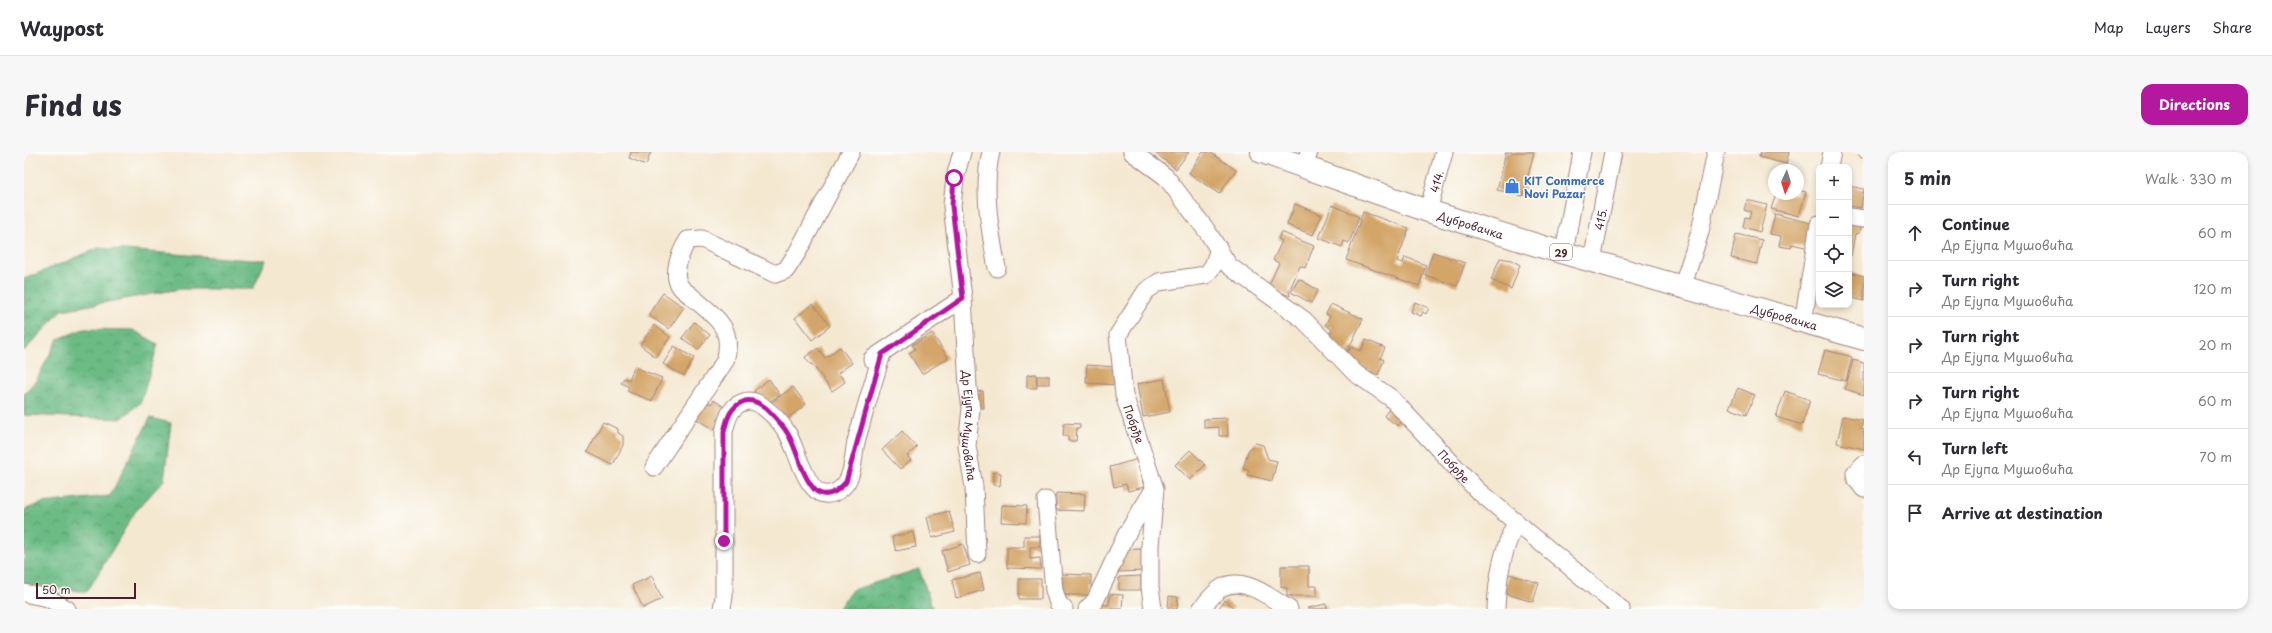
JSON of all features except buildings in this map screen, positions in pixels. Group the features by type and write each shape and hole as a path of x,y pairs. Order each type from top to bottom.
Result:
{"main road":[{"name":"Дубровачка","path":"1262,152 1306,159 1428,211 1682,288 1864,339"}],"street":[{"path":"654,467 725,361 729,346 720,320 680,286 676,276 682,249 688,240 702,239 774,274 786,270 797,253 851,152"},
{"name":"Др Ејупа Мушовића","path":"962,152 954,178 952,206 963,298 971,409 967,446 974,487 977,554"},
{"path":"991,152 986,171 991,230 998,268"},
{"name":"Побрђе","path":"1132,152 1166,177 1229,266 1304,320 1355,373 1391,398 1477,490 1618,608"},
{"name":"414.","path":"1428,211 1444,152"},
{"path":"1564,253 1582,152"},
{"name":"415.","path":"1592,261 1613,152"},
{"path":"1682,288 1700,232 1716,152"},
{"path":"1830,164 1832,152"},
{"path":"1852,217 1864,219"},
{"path":"1803,322 1817,236"},
{"name":"Побрђе","path":"1152,609 1150,587 1150,546 1155,489 1124,395 1118,335 1146,291 1159,282 1206,275 1213,266 1218,249"},
{"path":"722,609 724,596 724,432 728,415 737,404 749,400 762,405 777,418 788,434 808,478 816,490 825,495 837,492 846,482 851,469 875,358 963,298"},
{"path":"1861,466 1855,473 1856,479 1864,489"},
{"path":"1087,609 1095,601 1126,535 1155,489"},
{"path":"1046,500 1054,590 1058,603 1064,609"},
{"path":"1496,609 1501,566 1507,542 1516,522"},
{"path":"1201,609 1224,587 1235,585 1250,586 1289,609"},
{"path":"24,593 48,598 67,609"}],"green space":[{"path":"99,248 266,260 253,289 180,289 62,310 24,351 24,279"},
{"path":"84,329 133,330 158,344 141,402 121,419 24,415 24,394 37,379 58,339"},
{"path":"150,418 171,423 164,480 135,512 87,592 24,584 24,510 42,503 110,496"},
{"path":"919,569 933,609 838,609 852,590"}],"place":[{"name":"KIT Commerce Novi Pazar","path":"1512,186"}],"route":[{"path":"724,541 724,432 728,415 737,404 749,400 762,405 777,418 788,434 808,478 816,490 825,495 837,492 846,482 851,469 856,443 882,354 963,298 952,206 954,178"}]}
